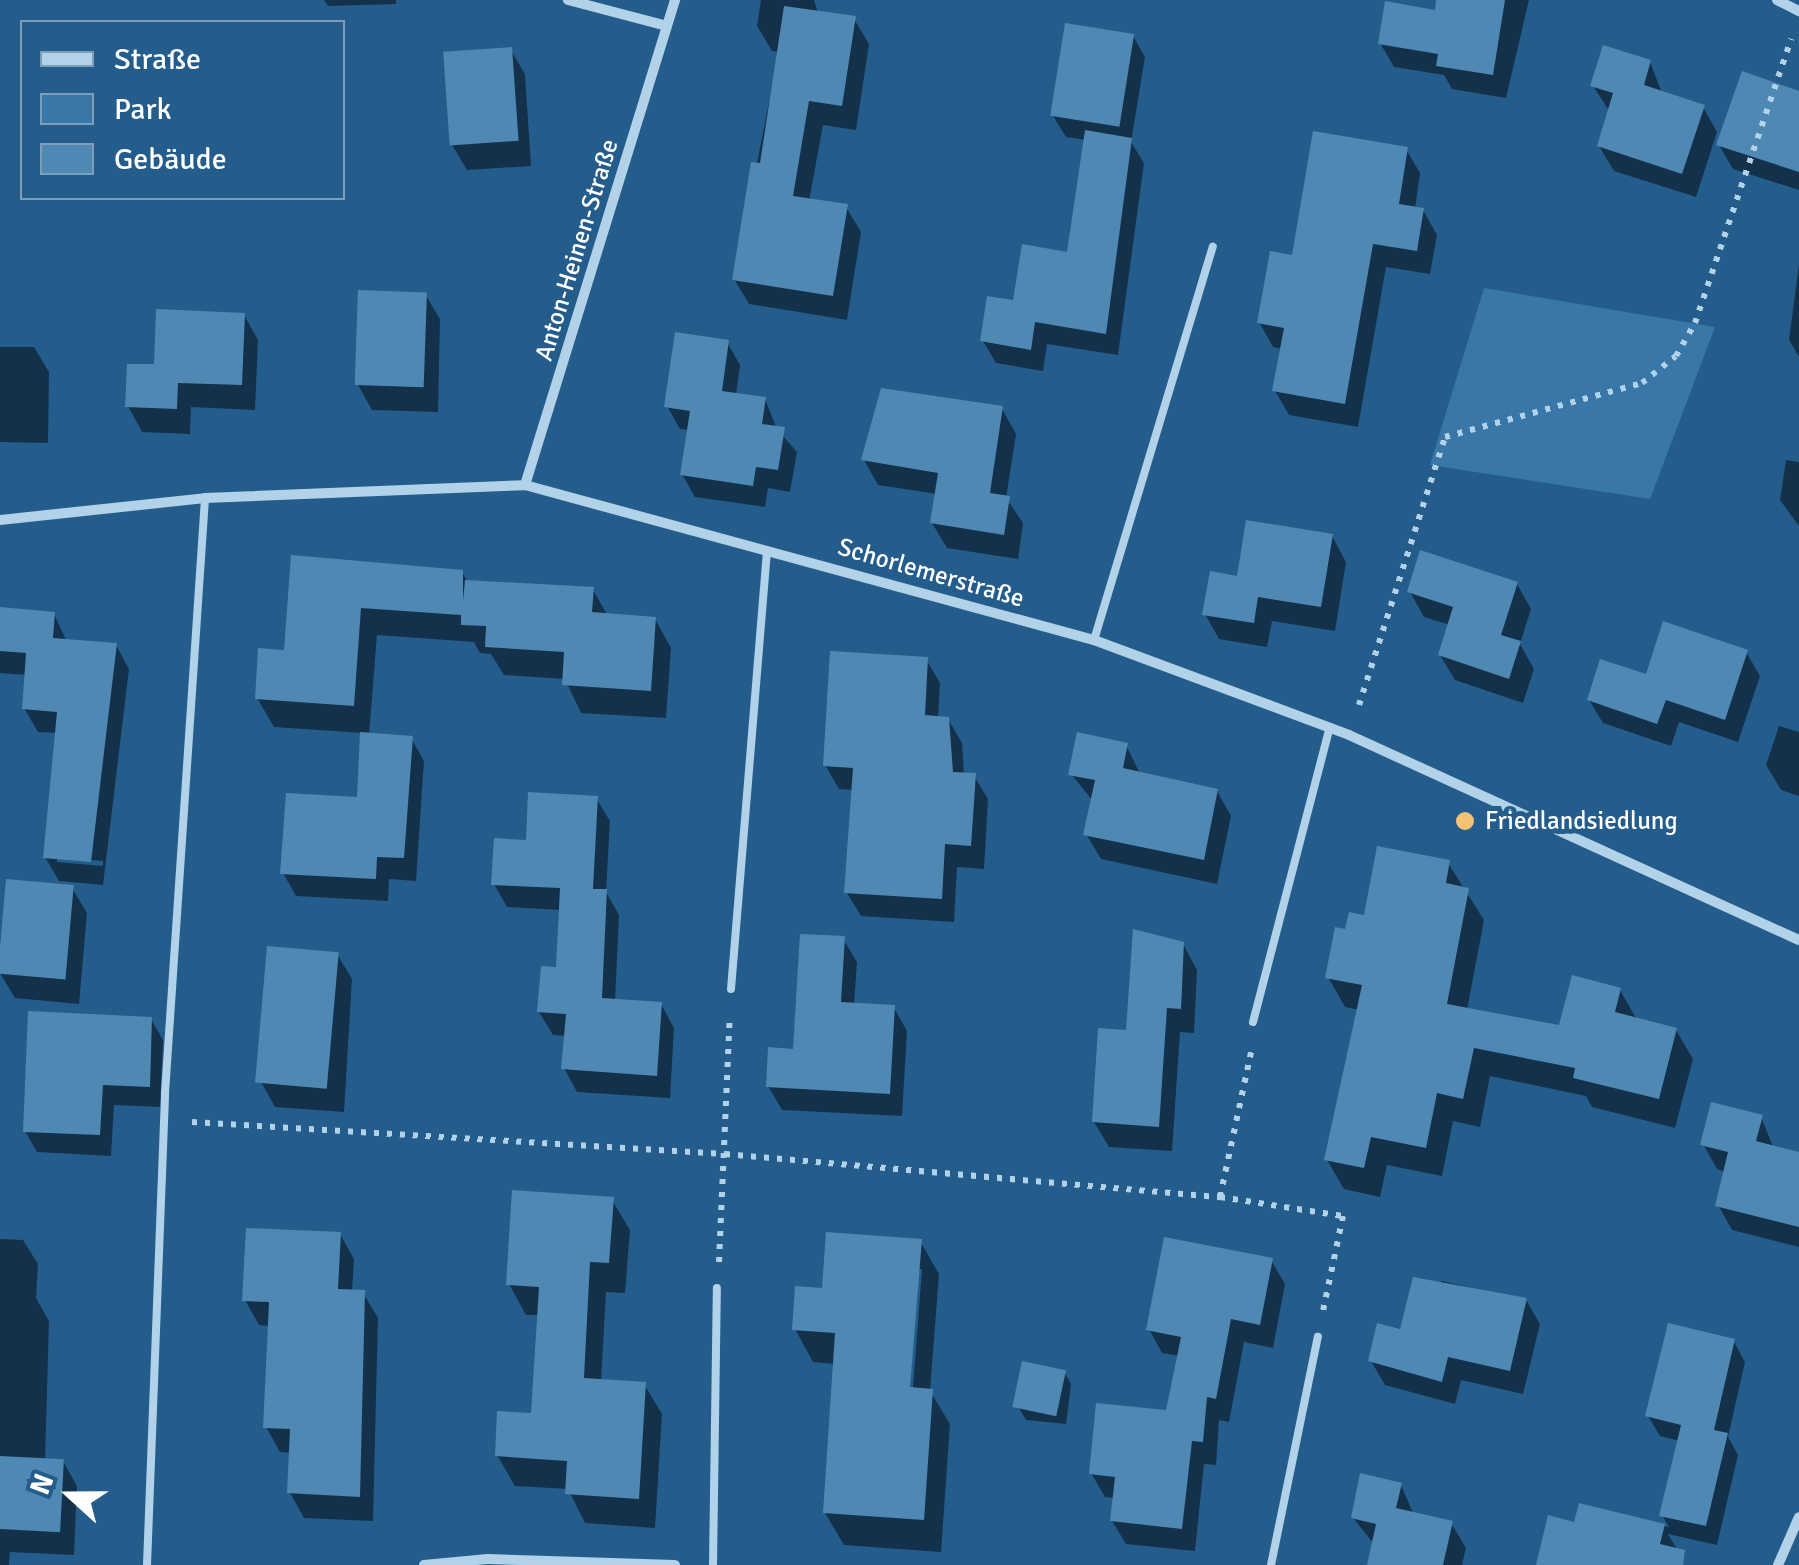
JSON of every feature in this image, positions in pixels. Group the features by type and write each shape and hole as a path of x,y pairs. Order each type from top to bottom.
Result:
{"street":[{"path":"568,0 666,26"},
{"name":"Anton-Heinen-Straße","path":"525,485 675,0"},
{"path":"1777,0 1799,11"},
{"name":"Schorlemerstraße","path":"0,520 206,498 525,485 1094,640 1349,735 1799,940"},
{"path":"1778,1565 1799,1517"},
{"path":"424,1565 676,1565"}],"lane":[{"path":"1094,640 1213,248"},
{"path":"147,1565 165,1120 206,498"},
{"path":"731,989 767,548"},
{"path":"1253,1022 1330,727"},
{"path":"712,1565 717,1288"},
{"path":"1271,1565 1318,1337"}],"path":[{"path":"1349,735 1445,437 1642,384 1676,356 1695,322 1794,31"},
{"path":"717,1288 731,989"},
{"path":"1220,1197 1251,1066 1253,1022"},
{"path":"165,1120 725,1154 1220,1197 1343,1216 1318,1337"}],"green space":[{"path":"1484,288 1715,327 1650,499 1430,465"}],"building":[{"path":"1436,0 1505,0 1493,75 1436,66 1438,54 1378,44 1385,1 1435,10"},
{"path":"784,6 856,16 842,106 809,101 793,196 848,204 833,296 732,280 751,162 760,163"},
{"path":"1065,23 1134,34 1119,127 1050,116"},
{"path":"1603,45 1651,60 1644,85 1705,105 1682,174 1597,146 1613,93 1590,86"},
{"path":"512,47 519,141 450,146 443,52"},
{"path":"1742,71 1799,91 1799,172 1716,145"},
{"path":"1085,130 1132,138 1106,334 1035,322 1031,350 980,341 987,296 1013,300 1022,244 1067,252"},
{"path":"1313,131 1408,147 1399,204 1424,208 1417,251 1373,244 1345,404 1272,391 1284,328 1257,323 1270,251 1292,255"},
{"path":"358,290 427,292 424,387 355,385"},
{"path":"156,309 245,313 242,385 178,383 177,409 125,407 127,364 154,364"},
{"path":"675,332 729,340 722,391 766,397 762,424 785,427 778,470 756,467 753,486 680,475 690,411 664,407"},
{"path":"881,388 1003,406 990,493 1010,496 1004,535 930,523 938,473 861,460"},
{"path":"1246,520 1333,534 1321,607 1258,597 1254,623 1202,615 1210,571 1237,576"},
{"path":"1420,550 1518,582 1501,635 1521,641 1509,679 1438,655 1453,607 1407,592"},
{"path":"291,555 463,570 463,601 465,580 594,587 592,612 656,617 651,691 562,685 564,652 485,647 486,626 461,625 461,615 361,608 354,706 255,699 258,648 284,650"},
{"path":"0,607 55,612 53,638 117,643 91,862 43,858 57,712 22,709 26,653 0,651"},
{"path":"1663,621 1748,650 1725,720 1666,700 1657,724 1587,700 1600,659 1646,674"},
{"path":"830,651 928,657 925,715 949,717 953,772 976,773 971,846 945,844 942,899 844,893 853,768 823,766"},
{"path":"360,732 413,736 404,858 377,857 376,879 280,874 286,793 357,797"},
{"path":"1077,732 1128,743 1123,768 1218,789 1204,860 1083,835 1095,780 1068,775"},
{"path":"528,792 598,796 593,889 607,889 602,998 662,1002 657,1076 561,1069 566,1014 537,1012 541,966 556,967 560,888 491,885 494,838 526,840"},
{"path":"1377,846 1450,860 1446,883 1469,888 1447,1004 1559,1025 1572,975 1621,988 1615,1012 1677,1028 1659,1099 1573,1078 1575,1068 1474,1048 1463,1099 1437,1093 1426,1148 1371,1137 1364,1168 1324,1160 1362,985 1325,978 1335,927 1345,929 1349,912 1364,915"},
{"path":"6,879 74,885 65,980 0,974"},
{"path":"1133,929 1184,942 1181,1009 1167,1008 1159,1127 1092,1122 1098,1028 1126,1030"},
{"path":"800,934 845,936 841,1002 895,1005 890,1094 766,1087 768,1047 793,1049"},
{"path":"267,946 339,952 327,1089 255,1082"},
{"path":"28,1011 152,1017 150,1087 103,1085 100,1135 23,1132"},
{"path":"1711,1102 1763,1115 1756,1141 1799,1152 1799,1227 1715,1206 1728,1152 1700,1145"},
{"path":"512,1190 614,1197 609,1263 590,1262 584,1378 646,1382 639,1499 565,1494 567,1461 495,1456 497,1411 531,1413 539,1287 506,1285"},
{"path":"246,1228 341,1232 338,1289 365,1290 360,1497 287,1493 290,1429 263,1428 269,1302 242,1301"},
{"path":"826,1232 922,1239 910,1387 933,1389 924,1520 823,1513 835,1333 792,1330 795,1286 822,1288"},
{"path":"1164,1237 1273,1258 1260,1325 1231,1319 1216,1399 1207,1397 1203,1442 1192,1441 1182,1529 1110,1521 1115,1477 1089,1474 1096,1403 1166,1410 1181,1337 1146,1330"},
{"path":"1413,1277 1527,1298 1510,1371 1448,1357 1442,1382 1368,1361 1377,1323 1400,1329"},
{"path":"1668,1323 1735,1339 1714,1430 1728,1433 1706,1526 1659,1516 1681,1425 1645,1416"},
{"path":"1022,1361 1066,1370 1056,1416 1012,1407"},
{"path":"0,1456 64,1459 60,1532 0,1529"},
{"path":"1360,1473 1402,1483 1396,1508 1453,1521 1443,1565 1367,1565 1376,1524 1351,1518"},
{"path":"1579,1503 1665,1524 1660,1544 1685,1550 1683,1565 1536,1565 1548,1515 1574,1522"}],"place":[{"name":"Friedlandsiedlung","path":"1465,821"}]}
